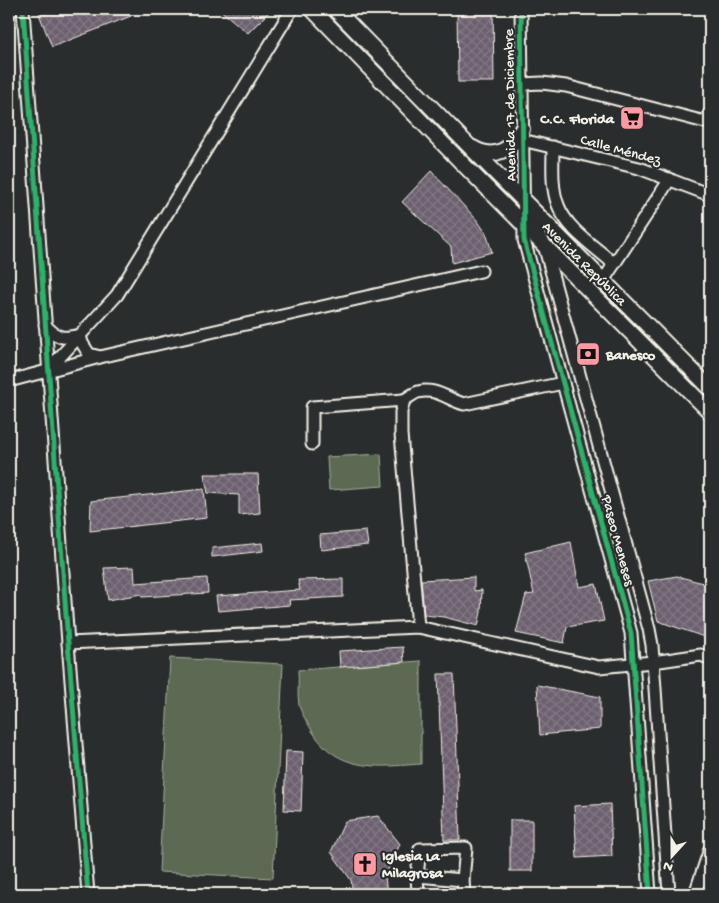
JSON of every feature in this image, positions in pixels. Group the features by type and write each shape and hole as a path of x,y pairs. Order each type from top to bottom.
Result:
{"main road":[{"name":"Avenida República","path":"312,9 710,412"},
{"name":"Avenida República","path":"335,9 710,388"},
{"path":"470,147 485,154 503,151 522,134"}],"street":[{"path":"23,9 68,643 88,894"},
{"path":"48,370 117,295 292,9"},
{"name":"Avenida 17 de Diciembre","path":"521,9 523,200"},
{"path":"522,84 542,83 566,86 705,122 710,113"},
{"name":"Calle Méndez","path":"522,134 553,147 639,168 710,195"},
{"path":"553,147 555,194 564,217 614,264"},
{"path":"603,281 670,179"},
{"name":"Paseo Meneses","path":"523,200 524,240 527,254 627,617 634,663 650,894"},
{"name":"Paseo Meneses","path":"523,200 544,245 645,612 652,645 669,894"},
{"path":"9,381 100,357 482,271"},
{"path":"45,325 55,336 66,338 80,335"},
{"path":"80,335 82,343 89,354 100,357"},
{"path":"312,444 312,407 404,400 418,392 439,392 453,401 464,404 563,383"},
{"path":"404,400 401,412 401,434 418,627"},
{"path":"68,643 418,627 599,667 700,655 710,659"},
{"path":"418,894 417,876 420,849 466,848 463,880 464,894"},
{"path":"695,894 710,849"},
{"path":"417,876 463,880"}],"green space":[{"path":"381,454 383,486 329,490 327,457"},
{"path":"170,658 283,664 273,878 159,872"},
{"path":"421,661 421,764 374,766 346,760 333,753 321,743 301,711 298,701 298,670"}],"building":[{"path":"51,9 128,9 131,16 52,47 39,14"},
{"path":"219,9 272,9 248,33"},
{"path":"457,9 493,9 494,82 458,82"},
{"path":"431,171 477,220 486,233 492,252 452,263 451,247 402,202"},
{"path":"204,474 258,474 260,513 239,515 239,495 208,493"},
{"path":"204,489 207,518 90,531 91,501"},
{"path":"366,531 368,545 321,550 320,535"},
{"path":"571,542 579,587 596,584 604,621 567,627 564,643 516,633 526,595 534,594 525,553"},
{"path":"262,543 263,551 212,557 212,548"},
{"path":"134,567 135,583 207,578 208,593 142,597 141,594 108,600 104,568"},
{"path":"677,576 710,585 710,639 658,621 648,581"},
{"path":"474,577 474,591 482,590 478,626 444,617 424,615 421,580"},
{"path":"343,579 343,597 289,600 290,605 218,611 216,596 300,590 298,580"},
{"path":"403,647 404,662 340,667 339,651"},
{"path":"438,674 454,674 460,840 444,840"},
{"path":"537,685 600,697 600,729 540,735"},
{"path":"286,751 303,752 301,811 284,810"},
{"path":"610,804 612,856 577,858 574,806"},
{"name":"Iglesia La Milagrosa","path":"378,816 400,844 385,876 387,894 353,894 351,880 331,852 345,821"},
{"path":"510,820 532,820 532,871 510,871"}],"cycle path":[{"path":"23,9 68,643 88,894"},
{"path":"521,9 524,240 631,633 650,894"}],"place":[{"name":"C.C. Florida","path":"632,118"},
{"name":"Banesco","path":"588,354"},
{"name":"Iglesia La Milagrosa","path":"365,864"}]}
